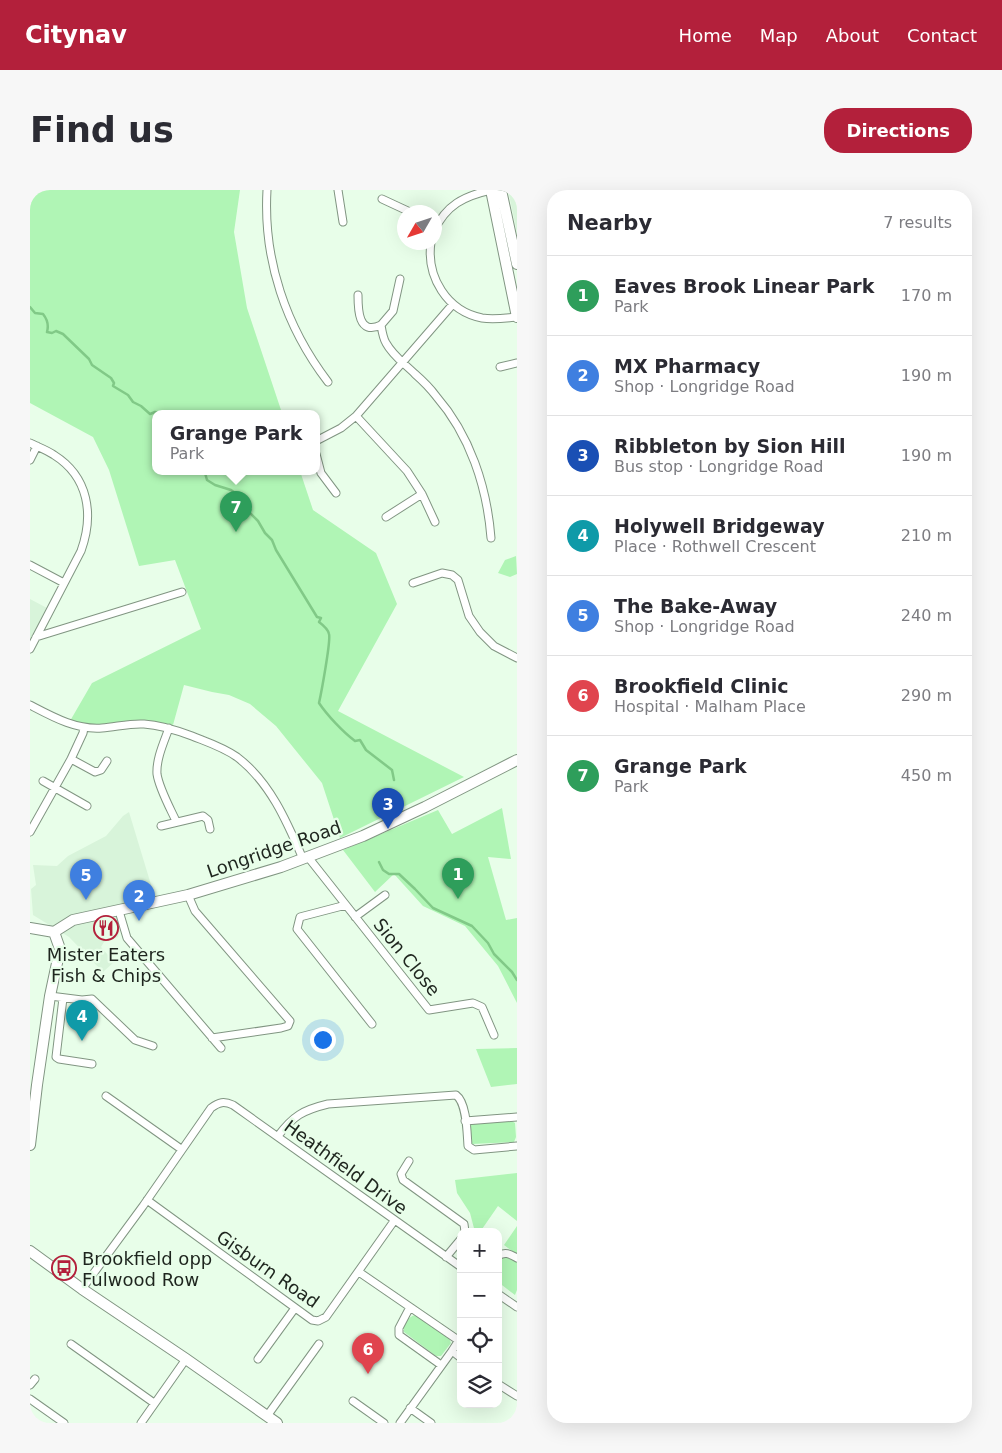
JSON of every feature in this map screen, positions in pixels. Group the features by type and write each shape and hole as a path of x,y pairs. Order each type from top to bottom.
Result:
{"street":[{"path":"267,190 268,242 278,288 300,339 328,382"},
{"path":"338,190 343,222"},
{"path":"430,250 432,273 438,287 453,304 468,313 483,318 517,317 491,190 472,194 458,202 442,217"},
{"path":"500,190 517,264"},
{"path":"382,199 397,206"},
{"path":"504,254 514,252"},
{"path":"358,295 358,312 362,321 372,327 381,325 393,311 400,278"},
{"path":"320,440 341,428 356,416 453,304"},
{"path":"381,325 385,341 394,355 416,374 438,398 465,440 478,471 490,522 491,538"},
{"path":"500,366 517,363"},
{"path":"356,416 407,471 422,494 435,522"},
{"path":"30,460 34,444 55,455 74,471 85,490 88,506 85,540 81,551 30,649"},
{"path":"320,469 336,493"},
{"path":"386,517 422,494"},
{"path":"30,565 64,583"},
{"path":"414,583 442,573 452,574 458,580 470,616 480,632 494,646 517,658"},
{"path":"36,637 182,592"},
{"path":"30,705 65,722 84,728 71,760 30,832"},
{"name":"Sion Close","path":"84,728 144,724 169,728 220,747 235,756 260,780 273,797 305,858 356,917 430,1010 473,1002 482,1007 494,1035"},
{"path":"169,728 157,774 176,821"},
{"path":"71,760 94,772 100,770 107,761"},
{"name":"Longridge Road","path":"54,932 73,920 188,895 281,867 363,836 517,760"},
{"path":"43,781 87,806"},
{"path":"161,826 203,816 208,820 210,828"},
{"path":"188,895 195,910 290,1020 288,1026 282,1028 212,1038"},
{"path":"356,917 385,895"},
{"path":"346,905 300,917 297,929 372,1024"},
{"path":"119,910 127,938 221,1048"},
{"path":"30,928 54,932 60,949 50,996 30,1145"},
{"path":"50,996 82,1000 92,999 135,1040 152,1046"},
{"path":"63,998 56,1057 92,1064"},
{"path":"278,1136 289,1122 299,1115 328,1104 456,1095 461,1098 468,1146 474,1150 517,1146"},
{"path":"82,1289 147,1200 181,1149 106,1096"},
{"name":"Heathfield Drive","path":"181,1149 211,1108 217,1103 224,1101 233,1104 457,1264"},
{"path":"465,1121 517,1117"},
{"path":"409,1161 400,1174 403,1180 464,1224 464,1228"},
{"name":"Gisburn Road","path":"147,1200 312,1320 318,1321 323,1318 359,1272 394,1221"},
{"path":"446,1257 457,1243"},
{"path":"30,1251 277,1423"},
{"path":"502,1253 509,1253 517,1258"},
{"path":"359,1272 457,1336"},
{"path":"502,1296 516,1304"},
{"path":"410,1307 399,1328 399,1335 441,1365"},
{"path":"258,1359 296,1308"},
{"path":"400,1423 457,1343"},
{"path":"71,1344 82,1348 154,1404"},
{"path":"267,1416 319,1344"},
{"path":"452,1351 457,1355"},
{"path":"141,1423 186,1359"},
{"path":"502,1387 517,1396"},
{"path":"30,1399 64,1423"},
{"path":"353,1401 384,1423"},
{"path":"410,1408 430,1423"}],"shaded area":[{"path":"508,190 517,190 517,233"},
{"path":"30,599 47,608 30,640"},
{"path":"129,812 152,888 122,916 118,937 104,942 101,947 114,962 103,972 69,937 33,915 31,889 36,885 33,865 57,866 68,856 106,836 123,816"}],"green space":[{"path":"30,190 240,190 234,232 247,308 281,410 152,410 152,475 301,475 313,510 376,553 397,604 338,711 464,777 340,838 322,783 276,726 250,704 229,695 184,685 173,725 145,721 93,727 70,721 92,683 201,629 175,560 139,566 109,470 93,437 30,403"},
{"path":"516,556 517,574 510,577 498,573 505,560"},
{"path":"502,808 511,859 488,857 506,920 517,918 517,1003 498,966 465,926 423,906 394,874 375,892 343,850 438,810 452,834"},
{"path":"517,1048 517,1084 491,1087 476,1049"},
{"path":"510,1120 515,1123 516,1137 514,1142 472,1144 468,1128 471,1124"},
{"path":"517,1173 517,1221 498,1206 483,1228 474,1228 470,1213 457,1193 455,1180"},
{"path":"517,1226 517,1255 504,1245"},
{"path":"506,1255 517,1261 517,1290 515,1295 502,1285 502,1257"},
{"path":"415,1315 449,1338 451,1343 441,1356 436,1356 404,1332 406,1322"}],"waterway":[{"path":"30,307 35,313 43,314 47,320 47,332 52,333 56,331 63,334 89,359 92,365 111,378 114,383 113,386 128,395 133,402 150,414 152,413"},
{"path":"206,475 207,480 215,485 231,490 240,497 244,507 258,521 272,540 276,550 317,617 321,618 319,622 328,630 326,668 319,703 345,733 355,741 360,740 366,750 392,770 394,780"},
{"path":"379,862 383,870 389,874 399,874 433,908 472,926 517,980"}],"place":[{"name":"Grange Park","path":"236,532"},
{"name":"Ribbleton by Sion Hill","path":"388,829"},
{"name":"Eaves Brook Linear Park","path":"458,899"},
{"name":"The Bake-Away","path":"86,900"},
{"name":"MX Pharmacy","path":"139,921"},
{"name":"Mister Eaters Fish & Chips","path":"106,928"},
{"name":"Holywell Bridgeway","path":"82,1041"},
{"name":"Brookfield opp Fulwood Row","path":"64,1268"},
{"name":"Brookfield Clinic","path":"368,1374"}]}
